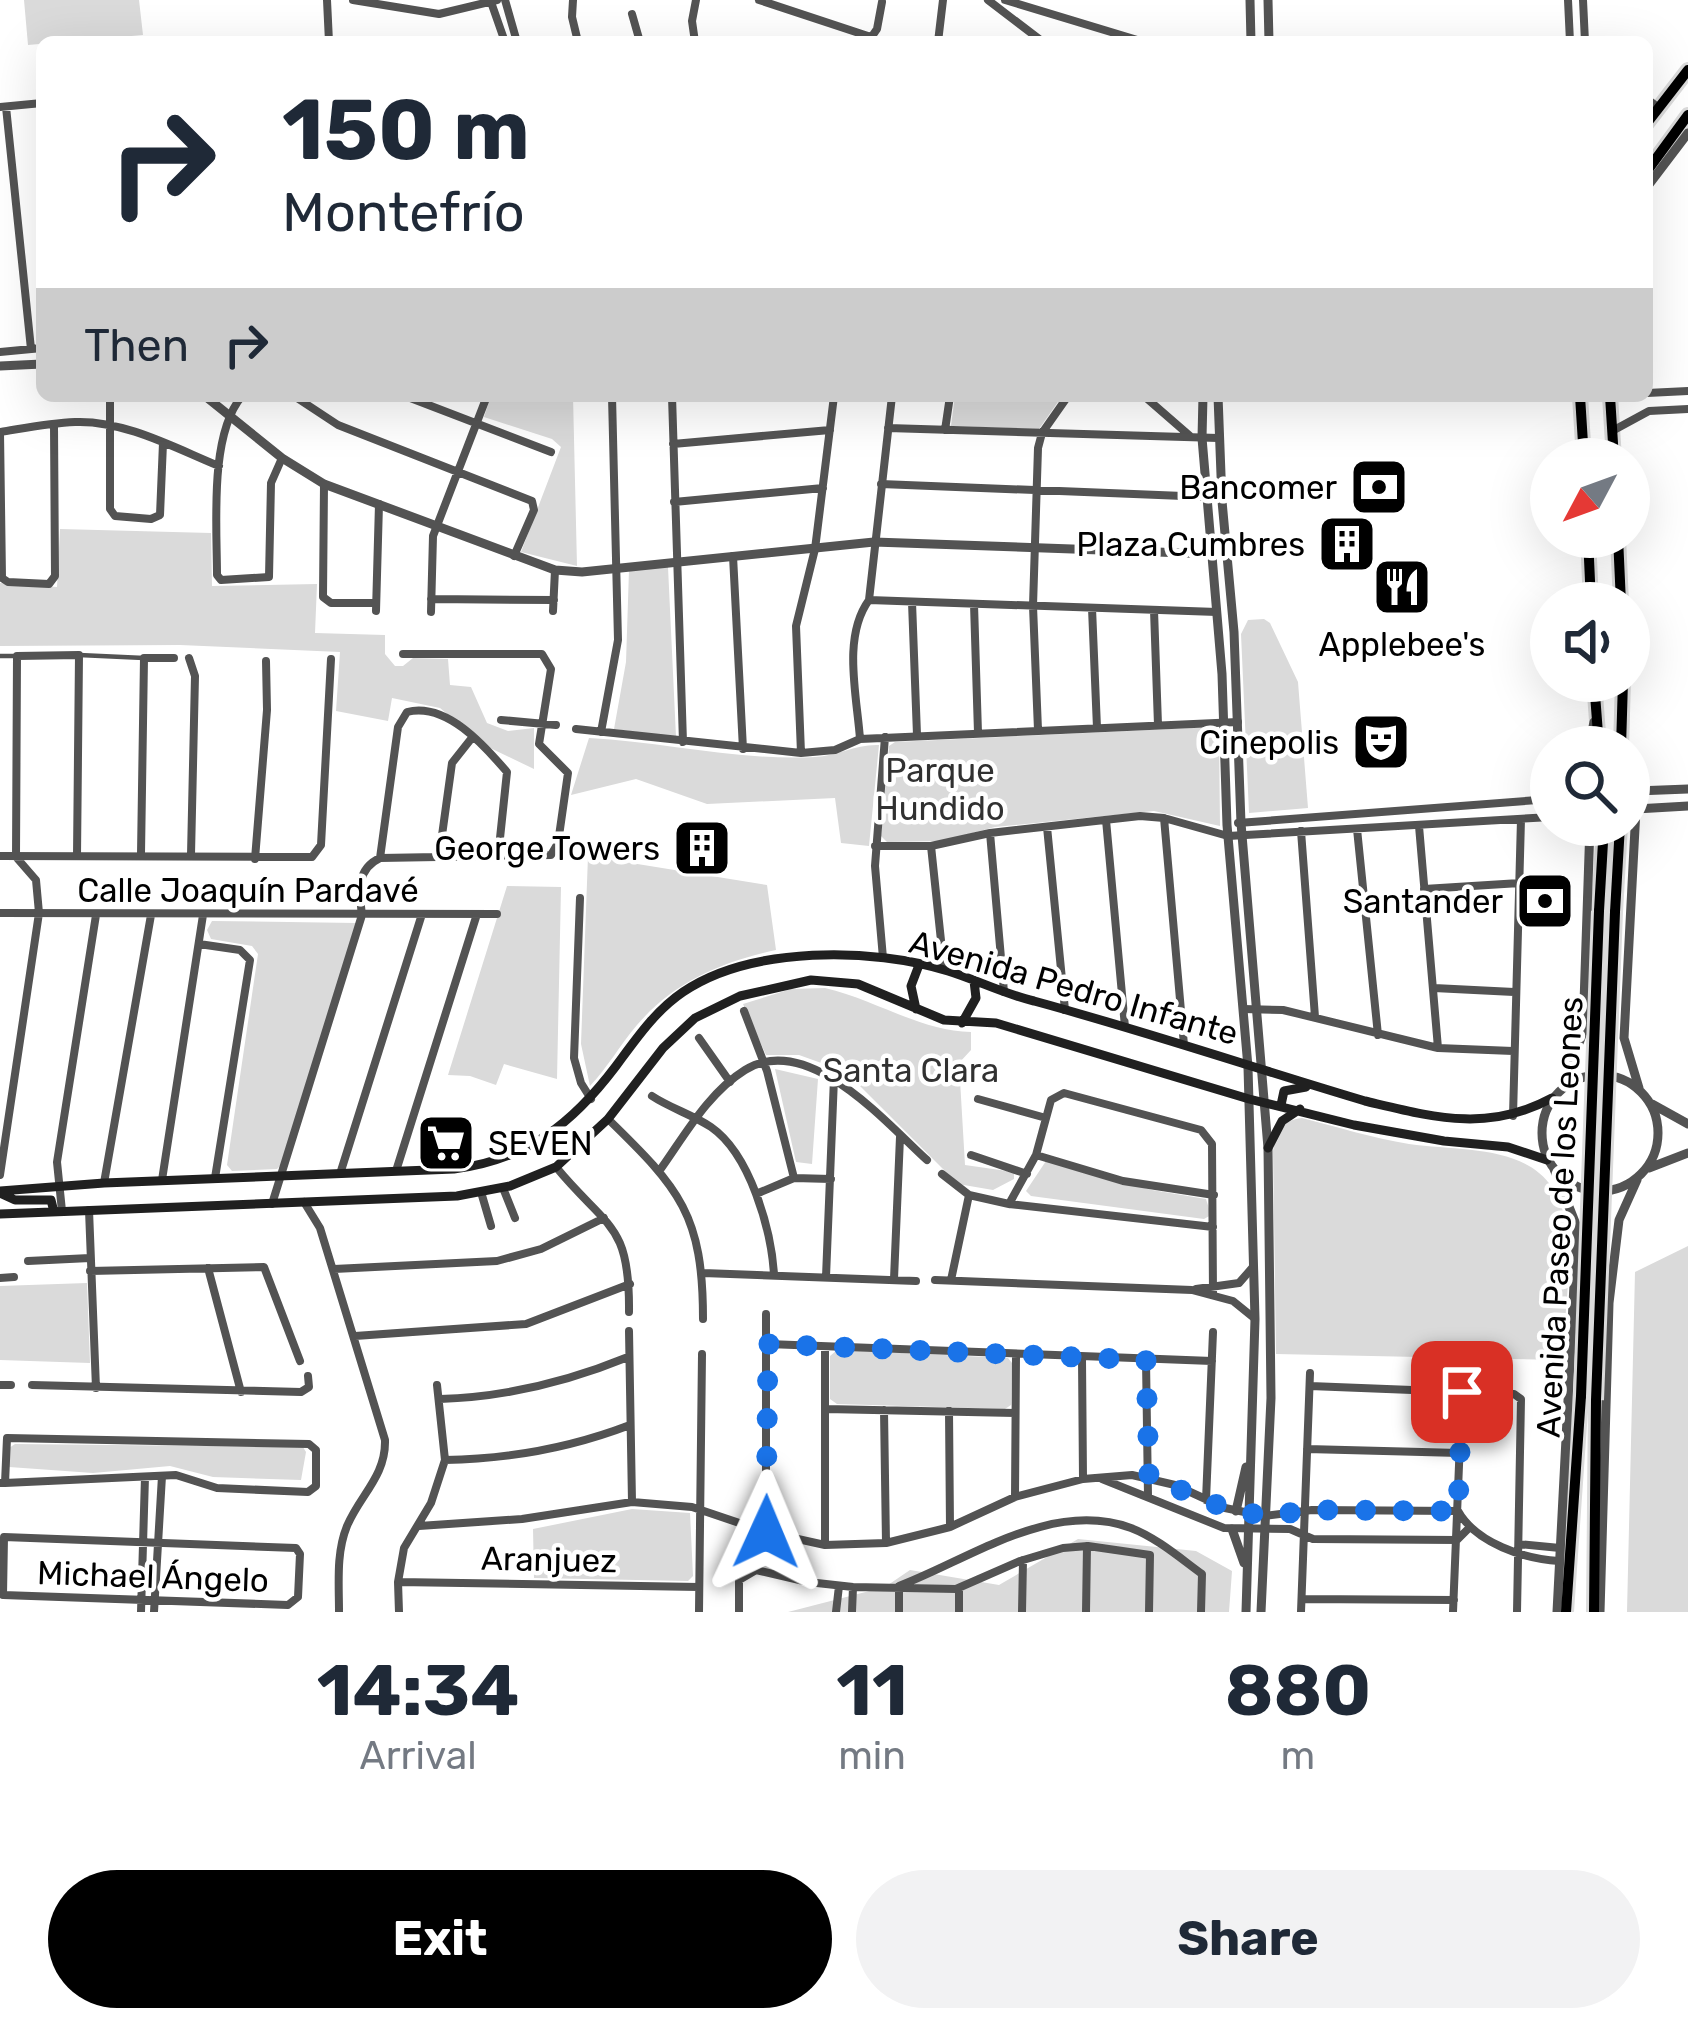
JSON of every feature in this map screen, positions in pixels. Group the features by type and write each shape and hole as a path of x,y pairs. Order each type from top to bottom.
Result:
{"main road":[{"path":"1653,116 1688,70"},
{"path":"1653,163 1688,115"},
{"path":"1579,402 1582,438"},
{"path":"1610,402 1612,438"},
{"path":"1595,702 1596,726"},
{"name":"Avenida Paseo de los Leones","path":"1566,1612 1581,1396 1603,846"},
{"name":"Avenida Paseo de los Leones","path":"1597,1612 1596,1400 1619,846"},
{"name":"Avenida Pedro Infante","path":"0,1192 58,1185 462,1168 506,1159 558,1130 590,1099 649,1023 682,993 755,963 811,955 944,969 1004,993 1415,1112 1467,1119 1513,1118 1552,1098"},
{"path":"916,1009 911,986 919,965"},
{"name":"Avenida Pedro Infante","path":"0,1214 272,1204 503,1188 556,1167 608,1119 676,1034 715,1006 811,980 838,980 875,989 916,1009 962,1023 996,1023 1249,1099 1354,1125 1508,1147 1551,1164"},
{"path":"962,1023 976,998 974,981"},
{"path":"1282,1105 1281,1096 1290,1088 1318,1087"},
{"path":"1268,1148 1282,1121 1300,1109"},
{"path":"0,1192 15,1200 51,1200 58,1212"}],"street":[{"path":"327,0 329,36"},
{"path":"353,0 439,14 498,1"},
{"path":"573,0 577,36"},
{"path":"694,36 696,0"},
{"path":"759,0 859,36"},
{"path":"939,36 943,0"},
{"path":"988,0 1035,36"},
{"path":"1005,0 1124,36"},
{"path":"1250,0 1251,36"},
{"path":"1268,0 1269,36"},
{"path":"1568,0 1570,36"},
{"path":"1583,0 1586,36"},
{"path":"498,1 504,36"},
{"path":"498,1 515,36"},
{"path":"871,36 882,2"},
{"path":"632,14 638,36"},
{"path":"36,104 3,107 36,341"},
{"path":"1653,104 1659,108"},
{"path":"1653,179 1688,133"},
{"path":"0,352 36,348"},
{"path":"0,366 36,364"},
{"path":"1653,394 1688,391"},
{"path":"110,402 110,508 115,516 158,517 163,443"},
{"path":"213,402 282,458 324,484 555,570 617,569 874,542 1213,554"},
{"path":"238,402 230,415 219,466 219,578 224,581 269,578 271,483 282,458"},
{"path":"303,402 338,425 534,503 514,556"},
{"path":"421,402 551,452"},
{"path":"431,612 431,547 436,525 485,402"},
{"path":"602,732 616,662 613,402"},
{"path":"672,402 683,742"},
{"path":"801,753 795,636 815,549 833,402"},
{"path":"860,739 854,638 868,600 891,402"},
{"path":"945,430 949,402"},
{"path":"1038,730 1037,491 1042,434 1064,402"},
{"path":"1152,402 1197,438"},
{"path":"1202,402 1197,438 1213,554 1228,831 1249,1067 1255,1319 1251,1444 1239,1511"},
{"path":"1218,402 1241,823 1268,1148 1271,1398 1261,1612"},
{"path":"1647,402 1649,411"},
{"path":"1612,431 1649,411 1688,409"},
{"path":"54,425 55,576 49,584 8,582 2,578 0,432 76,422 109,426 219,466"},
{"path":"888,428 1218,438"},
{"path":"673,444 830,430"},
{"path":"324,484 323,597 331,603 375,607 380,503"},
{"path":"881,484 1208,497"},
{"path":"674,502 823,488"},
{"path":"733,556 742,749"},
{"path":"431,598 553,606 555,570"},
{"path":"868,600 1216,612"},
{"path":"912,602 917,735"},
{"path":"974,604 978,733"},
{"path":"1092,608 1097,728"},
{"path":"1154,610 1158,725"},
{"path":"272,1204 362,915 362,878 371,862 380,858 545,857 557,848 568,773 542,748 540,723 551,669 542,654 403,654"},
{"path":"77,856 79,655"},
{"path":"0,656 173,658"},
{"path":"0,1175 38,913 36,880 16,857 16,656"},
{"path":"141,854 144,658"},
{"path":"189,658 195,676 191,856"},
{"path":"0,856 312,857 320,845 331,659"},
{"path":"255,859 267,710 266,661"},
{"path":"380,858 398,727 407,712 420,710 441,714 502,766 508,777 498,857"},
{"path":"1593,726 1595,716"},
{"path":"500,720 556,725"},
{"path":"576,729 742,749 824,753 860,739 885,737 1238,722"},
{"path":"883,959 875,846 885,737"},
{"path":"439,857 452,763 471,739"},
{"path":"1650,790 1688,789"},
{"path":"1228,831 1241,823 1530,801"},
{"path":"1468,822 1503,812 1506,802"},
{"path":"1650,808 1688,806"},
{"path":"1165,818 1184,1046"},
{"path":"875,846 931,846 990,833 1106,820 1165,818 1242,836 1530,819"},
{"path":"1513,1118 1521,819"},
{"path":"1106,820 1125,1027"},
{"path":"1419,826 1438,1048"},
{"path":"1047,827 1065,1010"},
{"path":"1358,829 1378,1035"},
{"path":"1301,831 1315,1017"},
{"path":"990,833 1004,993"},
{"path":"931,846 944,969"},
{"name":"Avenida Paseo de los Leones","path":"1564,1086 1583,1032 1589,846"},
{"name":"Avenida Paseo de los Leones","path":"1634,846 1624,1037 1639,1088"},
{"path":"1424,889 1520,883"},
{"path":"580,898 574,1058 590,1099"},
{"name":"Calle Joaquín Pardavé","path":"0,913 497,914"},
{"path":"340,1174 422,914"},
{"path":"397,1172 477,914"},
{"path":"58,1212 57,1162 96,915"},
{"path":"104,1183 151,915"},
{"path":"162,1180 203,915"},
{"path":"199,944 244,952 250,960 215,1178"},
{"path":"1434,988 1514,992"},
{"path":"1243,1010 1315,1017 1438,1048 1514,1051"},
{"path":"744,1011 764,1064 794,1178"},
{"path":"1583,1032 1601,1044 1624,1037"},
{"path":"699,1038 730,1082"},
{"path":"660,1170 695,1120 730,1082 752,1066 764,1064 804,1066 834,1078 927,1160"},
{"path":"1688,1124 1652,1104 1639,1088 1612,1076 1595,1075 1564,1086 1552,1098 1541,1134 1551,1164 1566,1180 1597,1191 1627,1186 1649,1168 1688,1154"},
{"path":"826,1276 834,1078"},
{"path":"1009,1204 1036,1155 1051,1100 1064,1093 1201,1130 1209,1137 1214,1195 1213,1290"},
{"path":"652,1096 718,1133 757,1194 774,1274"},
{"path":"978,1099 1046,1118"},
{"path":"1649,1168 1657,1130 1652,1104"},
{"path":"608,1119 660,1170 686,1209 703,1273 703,1319"},
{"path":"894,1279 900,1136"},
{"path":"970,1155 1027,1174"},
{"path":"1036,1155 1123,1181 1214,1195"},
{"name":"Avenida Paseo de los Leones","path":"1551,1164 1576,1227 1556,1612"},
{"path":"556,1167 624,1247 629,1312"},
{"path":"942,1174 969,1196 1009,1204 1214,1227"},
{"path":"757,1194 794,1178 831,1179"},
{"name":"Avenida Paseo de los Leones","path":"1597,1612 1609,1303 1619,1220 1637,1180"},
{"path":"503,1188 515,1218"},
{"path":"482,1192 491,1226"},
{"path":"951,1280 969,1196"},
{"path":"320,1200 320,1228"},
{"path":"304,1202 320,1228 334,1270 386,1452 343,1538 339,1612"},
{"path":"88,1210 96,1388"},
{"path":"334,1270 497,1261 542,1249 604,1218"},
{"path":"28,1261 90,1258"},
{"path":"90,1271 261,1266 300,1360"},
{"path":"935,1280 1213,1290 1239,1282 1253,1267"},
{"path":"208,1268 241,1392"},
{"path":"703,1273 916,1281"},
{"path":"0,1278 14,1277"},
{"path":"355,1336 526,1324 629,1284"},
{"path":"1571,1299 1579,1289 1591,1286 1603,1291 1609,1303"},
{"path":"1213,1290 1255,1319"},
{"path":"766,1314 766,1532"},
{"path":"629,1331 632,1502"},
{"path":"1206,1500 1214,1332"},
{"path":"768,1344 1212,1361"},
{"path":"825,1347 825,1545"},
{"path":"700,1612 702,1354"},
{"path":"1015,1497 1016,1354"},
{"path":"440,1399 554,1384 628,1357"},
{"path":"1082,1359 1083,1479"},
{"path":"1146,1360 1148,1496"},
{"path":"1301,1612 1310,1372"},
{"path":"32,1385 302,1392 308,1387 308,1376"},
{"path":"399,1612 404,1547 419,1526 445,1460 437,1385"},
{"path":"1310,1386 1514,1394 1523,1403 1517,1612"},
{"path":"1453,1612 1462,1392"},
{"path":"826,1409 1016,1413"},
{"path":"884,1410 886,1544"},
{"path":"949,1411 950,1527"},
{"path":"445,1460 500,1458 565,1447 630,1425"},
{"path":"8,1438 309,1444 316,1448 316,1486 308,1492 217,1488 161,1475 2,1483 8,1438"},
{"path":"1246,1612 1248,1528 1239,1511 1251,1444"},
{"path":"1307,1449 1460,1454"},
{"path":"154,1606 161,1475"},
{"path":"140,1607 146,1477"},
{"path":"419,1526 522,1519 632,1502 702,1509 766,1532 825,1545 886,1544 950,1527 1015,1497 1083,1479 1149,1477 1305,1537 1457,1540 1468,1529"},
{"path":"1099,1478 1232,1529 1305,1511 1458,1511"},
{"path":"1458,1511 1468,1529 1559,1562"},
{"path":"899,1586 1028,1530 1100,1520 1155,1540 1202,1574 1201,1612"},
{"path":"1232,1529 1248,1576"},
{"name":"Michael Ángelo","path":"143,1544 4,1537 3,1595 140,1607 288,1605 298,1598 300,1554 292,1547 158,1545"},
{"path":"143,1544 158,1545"},
{"path":"1086,1612 1087,1546"},
{"path":"739,1612 739,1580 756,1570 839,1586 959,1588 1023,1560 1087,1546 1150,1555 1149,1612"},
{"path":"1516,1550 1560,1548"},
{"path":"1022,1612 1023,1560"},
{"name":"Aranjuez","path":"398,1582 699,1587"},
{"path":"836,1612 839,1586"},
{"path":"899,1586 899,1612"},
{"path":"852,1612 854,1587"},
{"path":"959,1588 959,1612"},
{"path":"1302,1598 1454,1600"}],"green space":[{"path":"24,0 139,0 143,35 36,36 36,44 28,45"},
{"path":"489,402 573,402 577,566 521,552 561,447 552,439 484,417"},
{"path":"954,402 1058,402 1039,429 951,426"},
{"path":"60,529 211,533 212,586 317,584 315,633 385,635 385,654 395,666 413,658 448,659 450,685 471,687 487,723 508,731 534,728 534,769 484,745 440,708 392,698 388,721 336,711 340,652 180,645 0,646 0,583 57,587"},
{"path":"668,567 676,737 614,729 626,662 629,570"},
{"path":"1264,619 1298,682 1308,808 1249,813 1241,634 1248,620"},
{"name":"Parque Hundido","path":"1214,727 1219,731 1220,826 1154,811 995,827 942,841 887,842 881,836 889,746 895,742"},
{"path":"589,738 787,757 823,756 879,745 869,846 841,843 835,798 707,804 636,779 571,795"},
{"path":"588,856 767,885 776,950 718,968 667,997 637,1025 590,1086 581,1044"},
{"path":"507,886 561,887 557,1079 504,1064 496,1085 448,1075"},
{"path":"212,921 356,923 277,1169 232,1171 227,1165 258,954 252,946 211,939 207,930"},
{"name":"Santa Clara","path":"825,988 915,1021 971,1032 971,1050 959,1063 965,1165 1014,1172 1014,1179 993,1190 958,1184 838,1069 799,1055 766,1055 743,1004 791,989"},
{"path":"775,1069 818,1079 812,1164 796,1162"},
{"path":"1302,1118 1396,1142 1509,1157 1547,1181 1560,1202 1567,1232 1562,1360 1276,1354 1273,1151 1281,1128"},
{"path":"1046,1161 1152,1190 1206,1199 1211,1215 1204,1219 1031,1196 1026,1191"},
{"path":"1688,1246 1688,1612 1627,1612 1635,1272"},
{"path":"87,1283 90,1363 0,1360 0,1286"},
{"path":"837,1350 1008,1358 1012,1363 1011,1405 1005,1409 837,1404 830,1399 830,1356"},
{"path":"15,1444 303,1447 306,1452 301,1480 213,1477 170,1466 93,1473 9,1467 9,1448"},
{"path":"632,1509 690,1513 693,1576 688,1581 534,1578 533,1529"},
{"path":"1078,1539 1196,1551 1232,1571 1229,1612 788,1612 885,1587 910,1570 999,1585"}],"place":[{"name":"Bancomer","path":"1379,487"},
{"name":"Plaza Cumbres","path":"1347,544"},
{"name":"Applebee's","path":"1402,587"},
{"name":"Cinepolis","path":"1381,742"},
{"name":"George Towers","path":"702,848"},
{"name":"Santander","path":"1545,901"},
{"name":"SEVEN","path":"446,1143"}],"route":[{"path":"766,1532 768,1344 1146,1360 1149,1477 1225,1508 1264,1516 1312,1510 1458,1511 1462,1392"}]}
